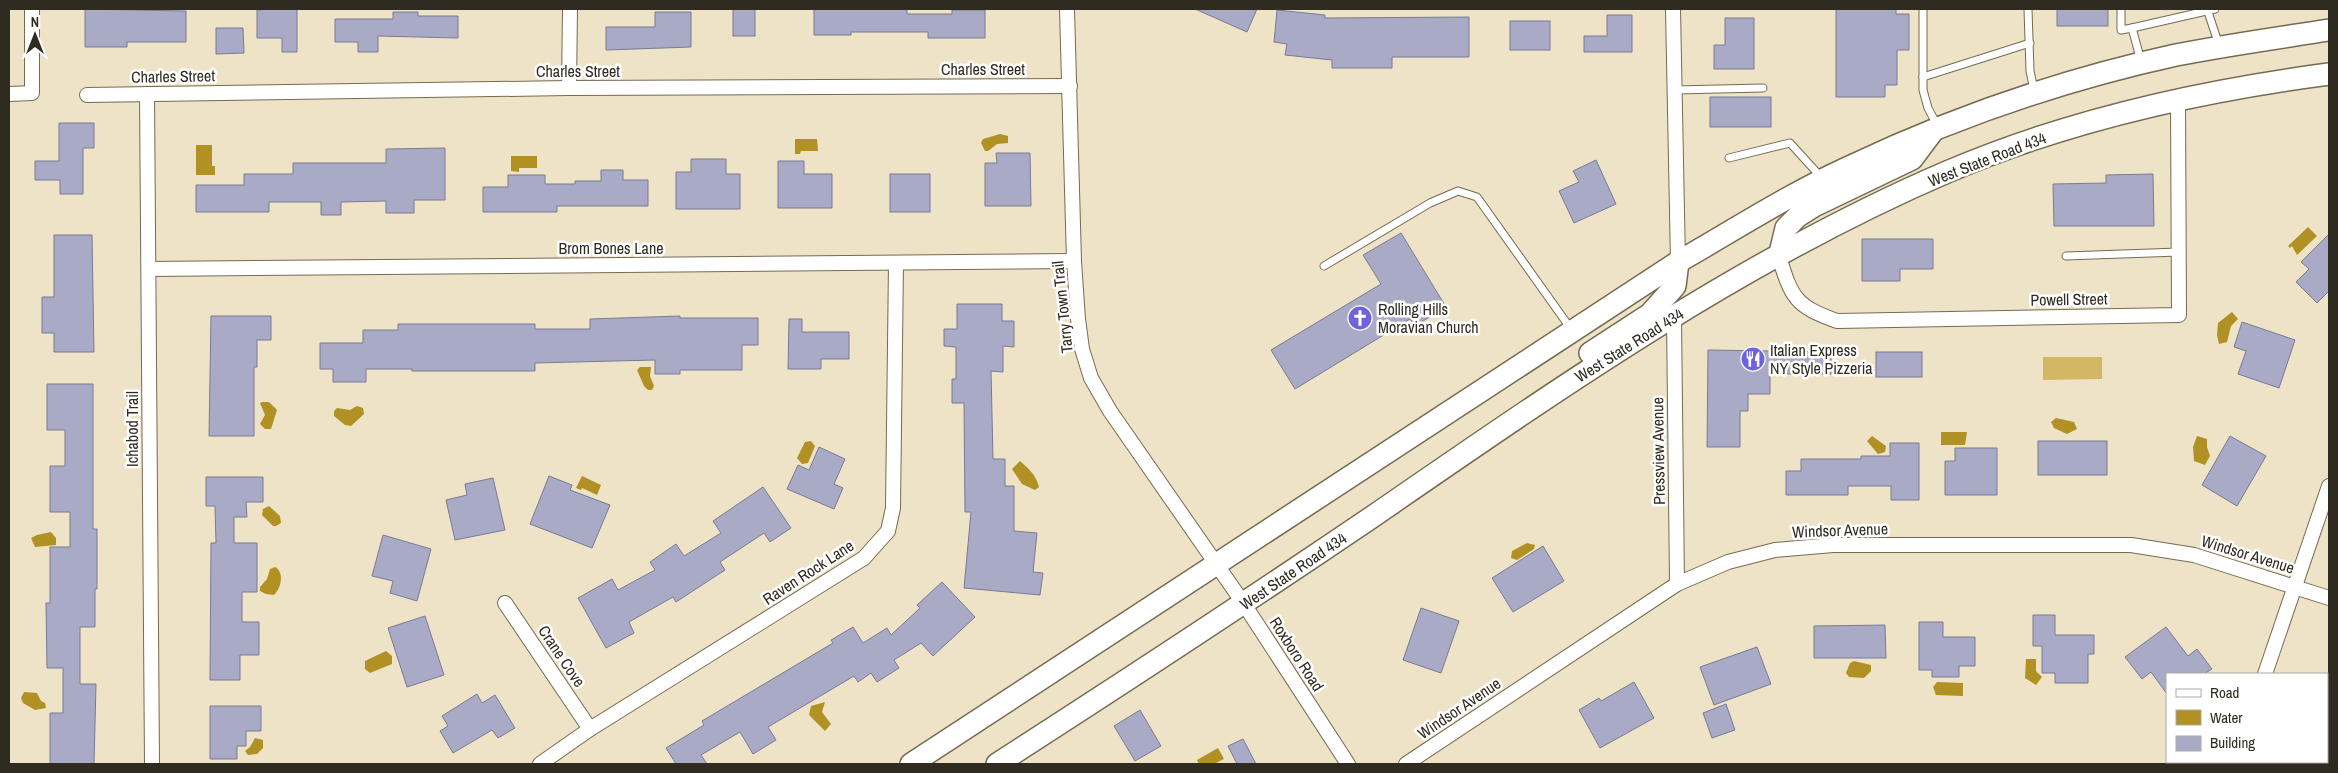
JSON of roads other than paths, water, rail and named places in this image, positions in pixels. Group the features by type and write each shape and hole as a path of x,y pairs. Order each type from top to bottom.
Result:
{"main road":[{"path":"911,764 1678,262 1823,180 1937,128 2034,93 2142,64 2219,47 2329,30"},
{"name":"West State Road 434","path":"997,764 1244,604 1560,389 1674,318 1849,217 1949,171 2032,141 2122,112 2259,84 2329,74"},
{"path":"1779,257 1786,228 1798,216 1814,206 1912,159 1937,128"},
{"path":"1560,389 1584,357 1650,314 1675,286 1678,262"}],"street":[{"path":"9,94 32,93 32,9"},
{"path":"569,88 570,9"},
{"name":"Tarry Town Trail","path":"1068,9 1074,260 1082,349 1091,378 1110,411 1215,564"},
{"path":"1673,9 1678,262"},
{"name":"Charles Street","path":"86,94 569,88 1070,86"},
{"name":"Ichabod Trail","path":"147,94 152,764"},
{"name":"Powell Street","path":"1779,257 1790,291 1811,311 1838,320 2179,315 2178,100"},
{"name":"Brom Bones Lane","path":"149,269 1074,260"},
{"name":"Raven Rock Lane","path":"540,764 590,729 864,558 888,532 893,508 896,263"},
{"name":"Pressview Avenue","path":"1674,318 1677,584"},
{"path":"2266,673 2329,486"},
{"name":"Windsor Avenue","path":"1406,764 1677,584 1728,562 1775,550 1833,545 2131,545 2194,556 2329,598"},
{"name":"Roxboro Road","path":"1215,564 1244,604 1348,764"},
{"name":"Crane Cove","path":"505,603 590,729"}],"lane":[{"path":"1923,9 1923,90 1937,128"},
{"path":"2028,9 2030,71 2034,93"},
{"path":"2121,9 2121,30 2212,10 2219,47"},
{"path":"2132,28 2142,64"},
{"path":"1923,77 2030,43"},
{"path":"1675,90 1763,88"},
{"path":"1729,158 1790,143 1823,180"},
{"path":"1324,266 1430,202 1458,191 1477,197 1572,331"},
{"path":"2066,256 2179,252"}],"water":[{"path":"1000,134 1008,136 1008,143 997,144 988,151 985,151 981,143 983,139"},
{"path":"795,139 817,139 818,151 801,151 800,154 795,154"},
{"path":"196,145 212,145 212,166 215,166 215,175 196,175"},
{"path":"511,156 537,156 537,168 519,168 519,172 511,171"},
{"path":"2308,227 2317,236 2297,255 2292,246 2290,248 2288,246"},
{"path":"2232,312 2238,319 2231,326 2227,342 2219,344 2217,335 2218,323"},
{"path":"640,367 651,367 650,376 654,386 652,390 648,390 644,386 637,370"},
{"path":"269,402 277,410 271,429 265,429 260,424 265,415 260,403"},
{"path":"357,406 363,408 364,414 351,426 345,425 334,416 334,411 337,408 350,410"},
{"path":"2056,418 2074,422 2077,429 2067,434 2054,428 2051,422"},
{"path":"1941,432 1967,432 1965,445 1941,445"},
{"path":"1872,436 1886,446 1885,452 1878,454 1867,441"},
{"path":"2197,436 2207,439 2210,456 2205,465 2194,461 2193,447"},
{"path":"811,441 815,446 808,463 802,464 797,458 805,442"},
{"path":"1020,461 1036,479 1039,487 1035,490 1022,484 1012,469"},
{"path":"582,476 601,485 597,495 582,488 581,490 576,488"},
{"path":"269,506 280,516 281,523 276,526 273,526 262,515 263,509"},
{"path":"51,532 56,538 56,545 35,547 31,538"},
{"path":"1527,543 1535,545 1534,549 1517,560 1511,558 1512,551"},
{"path":"275,567 281,576 280,585 274,595 266,594 260,591 260,587 267,579 270,569"},
{"path":"386,651 392,656 392,664 370,673 365,669 365,661"},
{"path":"2026,659 2036,659 2036,671 2042,677 2036,685 2025,678"},
{"path":"1854,661 1871,665 1871,671 1864,678 1849,677 1846,673 1850,663"},
{"path":"1937,682 1963,683 1963,696 1936,695 1933,687"},
{"path":"24,692 37,693 41,701 45,703 46,708 35,710 23,703 21,698"},
{"path":"825,702 822,712 831,724 825,731 809,715 811,706"},
{"path":"255,738 263,740 263,748 257,754 248,755 245,751 250,747"},
{"path":"1218,748 1224,759 1214,764 1199,764 1197,760"}],"place":[{"name":"Rolling Hills Moravian Church","path":"1360,318"},
{"name":"Italian Express NY Style Pizzeria","path":"1753,359"}]}
